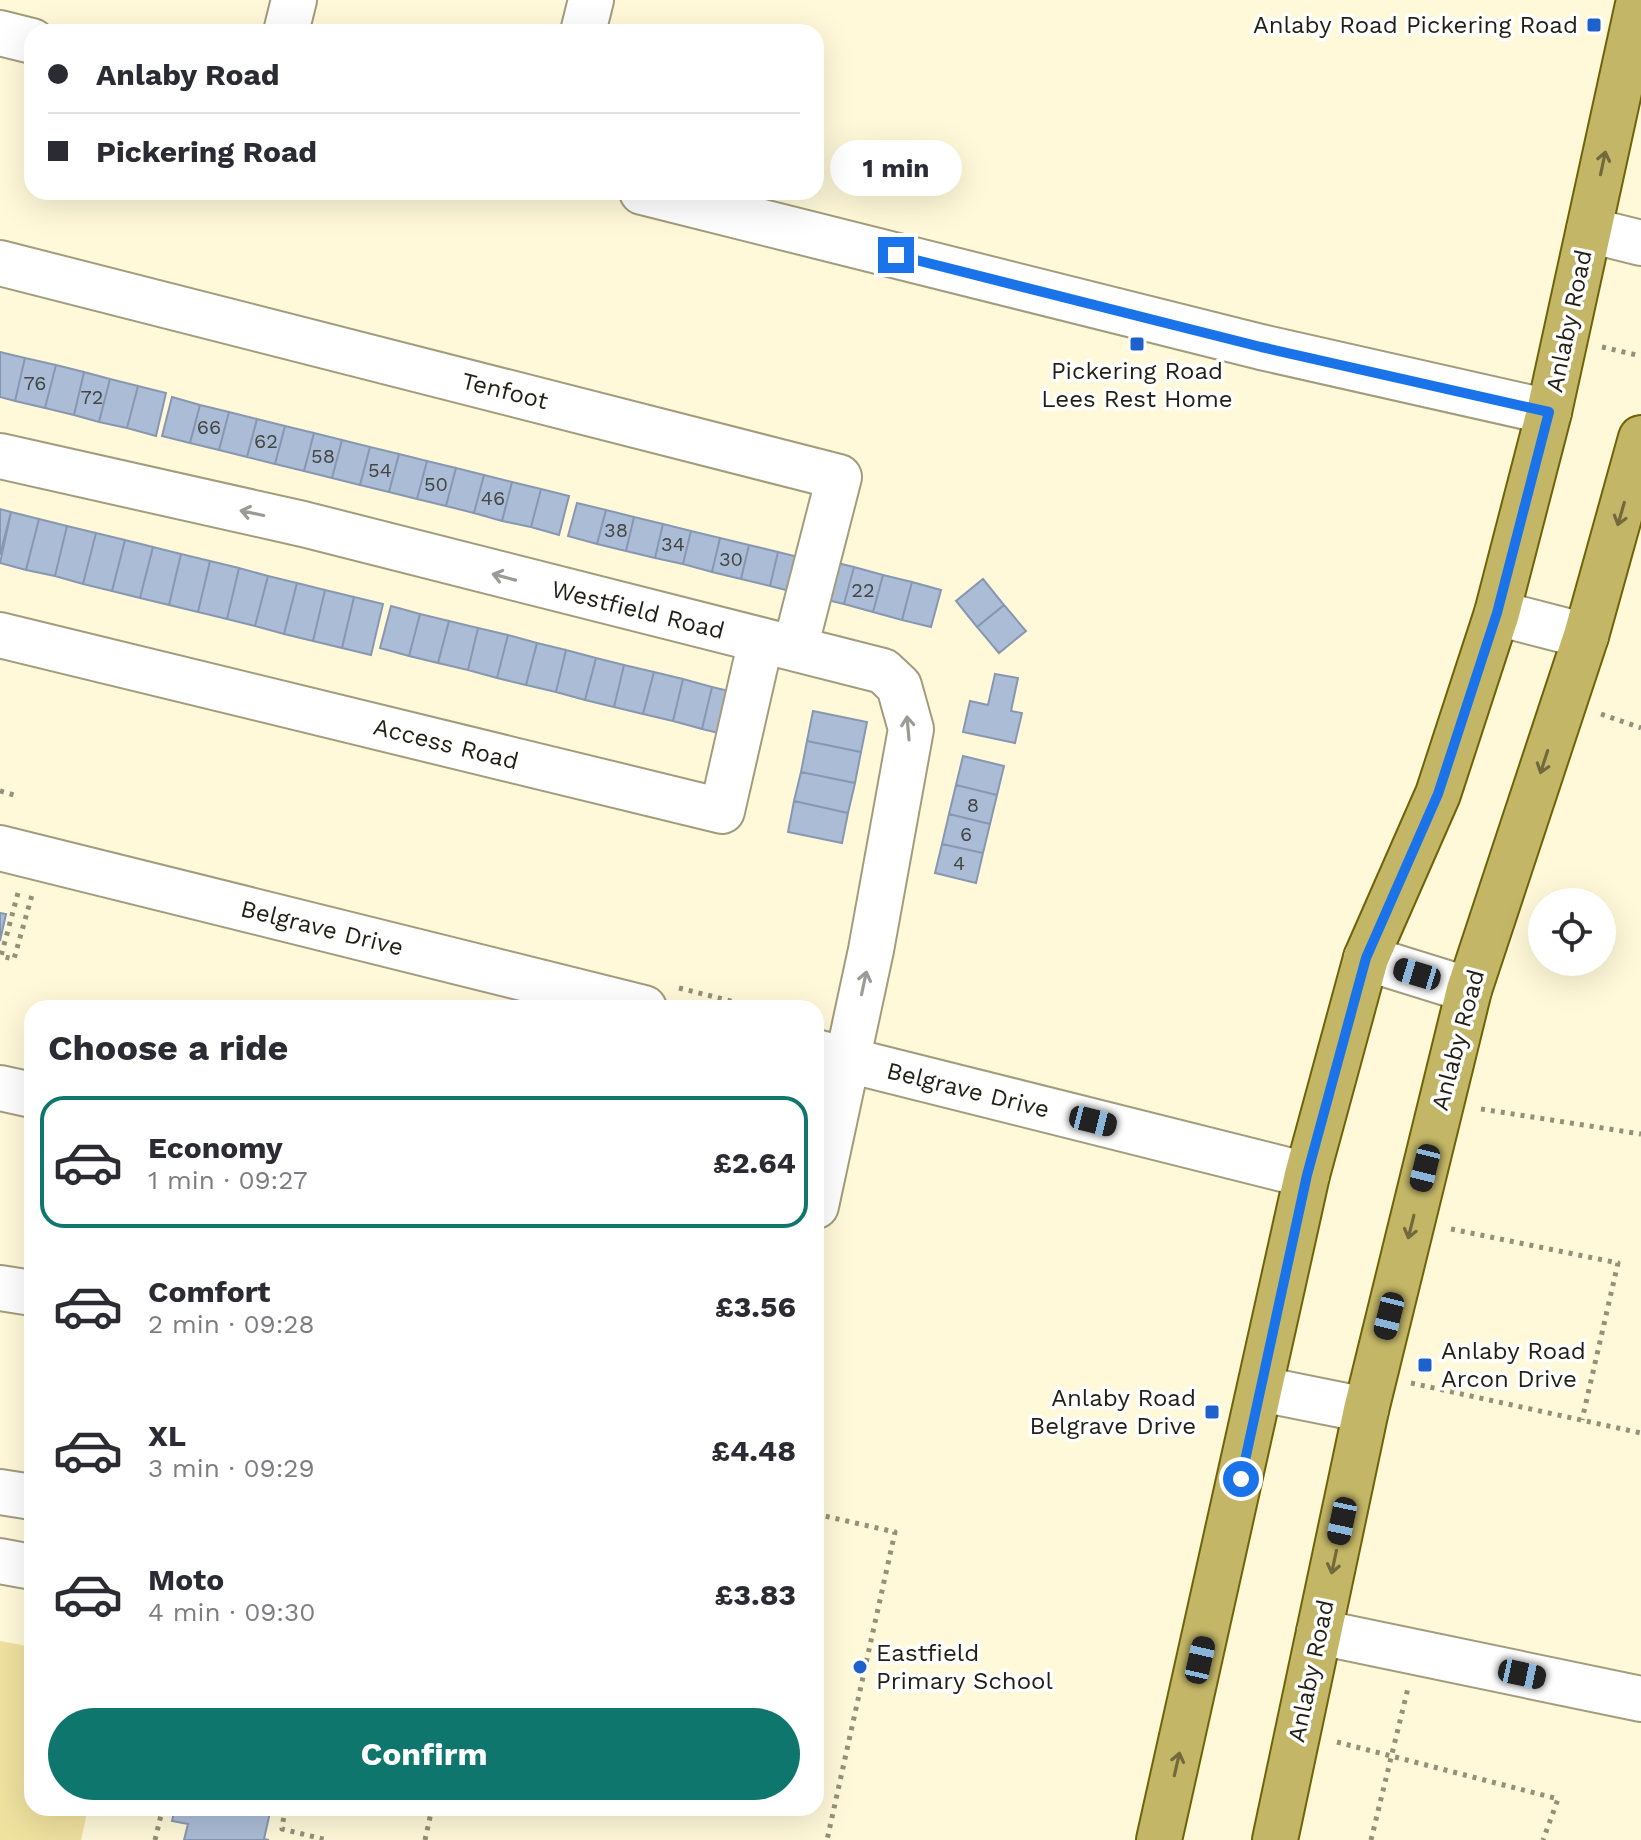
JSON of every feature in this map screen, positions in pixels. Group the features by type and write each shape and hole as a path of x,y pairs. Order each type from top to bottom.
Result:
{"main road":[{"name":"Anlaby Road","path":"1159,1840 1307,1175 1366,958 1438,794 1497,613 1549,412 1639,0"},
{"name":"Anlaby Road","path":"1275,1840 1319,1632 1385,1390 1469,990 1586,636 1641,438"}],"street":[{"path":"288,24 294,0"},
{"path":"585,24 591,0"},
{"path":"0,33 24,39"},
{"path":"674,200 1261,347 1549,412"},
{"path":"1589,230 1641,243"},
{"name":"Tenfoot","path":"0,263 839,477 778,644"},
{"name":"Westfield Road","path":"0,456 303,524 883,671 899,686 911,729 832,1056 824,1131"},
{"path":"1497,613 1586,636"},
{"name":"Access Road","path":"0,635 722,811 778,644"},
{"name":"Belgrave Drive","path":"0,848 612,1000"},
{"path":"1366,958 1469,990"},
{"name":"Belgrave Drive","path":"832,1056 1307,1175"},
{"path":"0,1088 24,1093"},
{"path":"0,1288 24,1292"},
{"path":"1261,1389 1385,1390"},
{"path":"0,1492 24,1496"},
{"path":"0,1561 24,1566"},
{"path":"1319,1632 1641,1699"}],"path":[{"path":"1600,713 1641,728"},
{"path":"0,791 14,795"},
{"path":"20,886 1,956 14,959 34,890"},
{"path":"1476,1108 1641,1134"},
{"path":"1445,1244 1448,1229 1618,1263 1582,1420"},
{"path":"1385,1390 1418,1368"},
{"path":"1385,1390 1582,1420 1641,1433"},
{"path":"824,1516 895,1532 827,1840"},
{"path":"1371,1840 1417,1652"},
{"path":"1332,1741 1390,1759 1558,1799 1543,1840"},
{"path":"155,1840 161,1816"},
{"path":"284,1816 282,1829 327,1840"},
{"path":"425,1840 430,1816"}],"shaded area":[{"path":"0,1641 24,1646 24,1816 86,1816 81,1840 0,1840"}],"building":[{"path":"0,352 25,358 15,401 0,397"},
{"path":"25,358 56,365 45,408 15,401"},
{"path":"56,365 84,372 74,415 45,408"},
{"path":"84,372 110,379 99,422 74,415"},
{"path":"110,379 138,386 127,428 99,422"},
{"path":"138,386 166,393 156,436 127,428"},
{"path":"172,397 200,405 190,443 162,436"},
{"path":"200,405 229,412 219,450 190,443"},
{"path":"229,412 257,419 247,457 219,450"},
{"path":"257,419 285,426 275,464 247,457"},
{"path":"285,426 314,433 304,471 275,464"},
{"path":"314,433 342,440 332,478 304,471"},
{"path":"342,440 370,447 360,485 332,478"},
{"path":"370,447 399,454 389,492 360,485"},
{"path":"399,454 427,461 417,499 389,492"},
{"path":"427,461 456,468 446,506 417,499"},
{"path":"456,468 484,475 474,513 446,506"},
{"path":"484,475 512,482 502,521 474,513"},
{"path":"512,482 541,489 531,527 502,521"},
{"path":"541,489 569,496 559,535 531,527"},
{"path":"577,503 606,510 597,544 568,536"},
{"path":"0,509 11,512 0,555"},
{"path":"606,510 634,517 626,551 597,544"},
{"path":"11,512 39,519 26,570 0,563"},
{"path":"634,517 663,524 655,558 626,551"},
{"path":"39,519 67,526 55,576 26,570"},
{"path":"663,524 691,531 683,564 655,558"},
{"path":"67,526 96,533 83,584 55,576"},
{"path":"691,531 720,538 712,572 683,564"},
{"path":"96,533 125,540 112,591 83,584"},
{"path":"720,538 749,545 741,579 712,572"},
{"path":"125,540 153,547 140,598 112,591"},
{"path":"749,545 778,552 770,586 741,579"},
{"path":"153,547 181,554 169,605 140,598"},
{"path":"778,552 806,559 798,593 770,586"},
{"path":"181,554 210,561 198,612 169,605"},
{"path":"825,560 854,567 844,604 815,597"},
{"path":"210,561 239,568 227,619 198,612"},
{"path":"854,567 883,575 873,612 844,604"},
{"path":"239,568 268,576 255,626 227,619"},
{"path":"883,575 912,582 902,620 873,612"},
{"path":"268,576 297,583 284,634 255,626"},
{"path":"983,579 1004,605 977,627 956,601"},
{"path":"912,582 941,590 931,627 902,620"},
{"path":"297,583 325,590 313,641 284,634"},
{"path":"325,590 354,597 342,648 313,641"},
{"path":"354,597 383,604 371,655 342,648"},
{"path":"1004,605 1026,631 999,653 977,627"},
{"path":"391,606 420,614 409,656 380,648"},
{"path":"420,614 449,621 438,663 409,656"},
{"path":"449,621 478,628 468,670 438,663"},
{"path":"478,628 508,635 497,678 468,670"},
{"path":"508,635 537,643 526,685 497,678"},
{"path":"537,643 566,650 556,692 526,685"},
{"path":"566,650 596,658 585,700 556,692"},
{"path":"596,658 624,665 614,707 585,700"},
{"path":"624,665 654,672 643,714 614,707"},
{"path":"654,672 683,679 673,721 643,714"},
{"path":"995,674 1018,678 1011,711 1022,713 1015,743 963,732 970,701 988,705"},
{"path":"683,679 712,687 702,729 673,721"},
{"path":"712,687 741,694 731,736 702,729"},
{"path":"813,711 867,722 861,752 807,741"},
{"path":"807,741 861,752 855,783 801,772"},
{"path":"963,756 1004,766 997,795 956,785"},
{"path":"801,772 855,783 848,813 794,801"},
{"path":"956,785 997,795 990,824 949,814"},
{"path":"794,801 848,813 842,843 788,832"},
{"path":"949,814 990,824 983,853 942,844"},
{"path":"942,844 983,853 976,883 935,873"},
{"path":"0,913 6,914 0,941"},
{"path":"173,1816 269,1816 264,1839 269,1840 184,1840 188,1824 172,1821"}],"place":[{"name":"Anlaby Road Pickering Road","path":"1594,25"},
{"name":"Pickering Road Lees Rest Home","path":"1137,344"},
{"name":"Anlaby Road Arcon Drive","path":"1425,1365"},
{"name":"Anlaby Road Belgrave Drive","path":"1212,1412"},
{"name":"Eastfield Primary School","path":"860,1667"}],"route":[{"path":"896,255 1261,347 1549,412 1497,613 1438,794 1366,958 1307,1175 1241,1479"}]}
